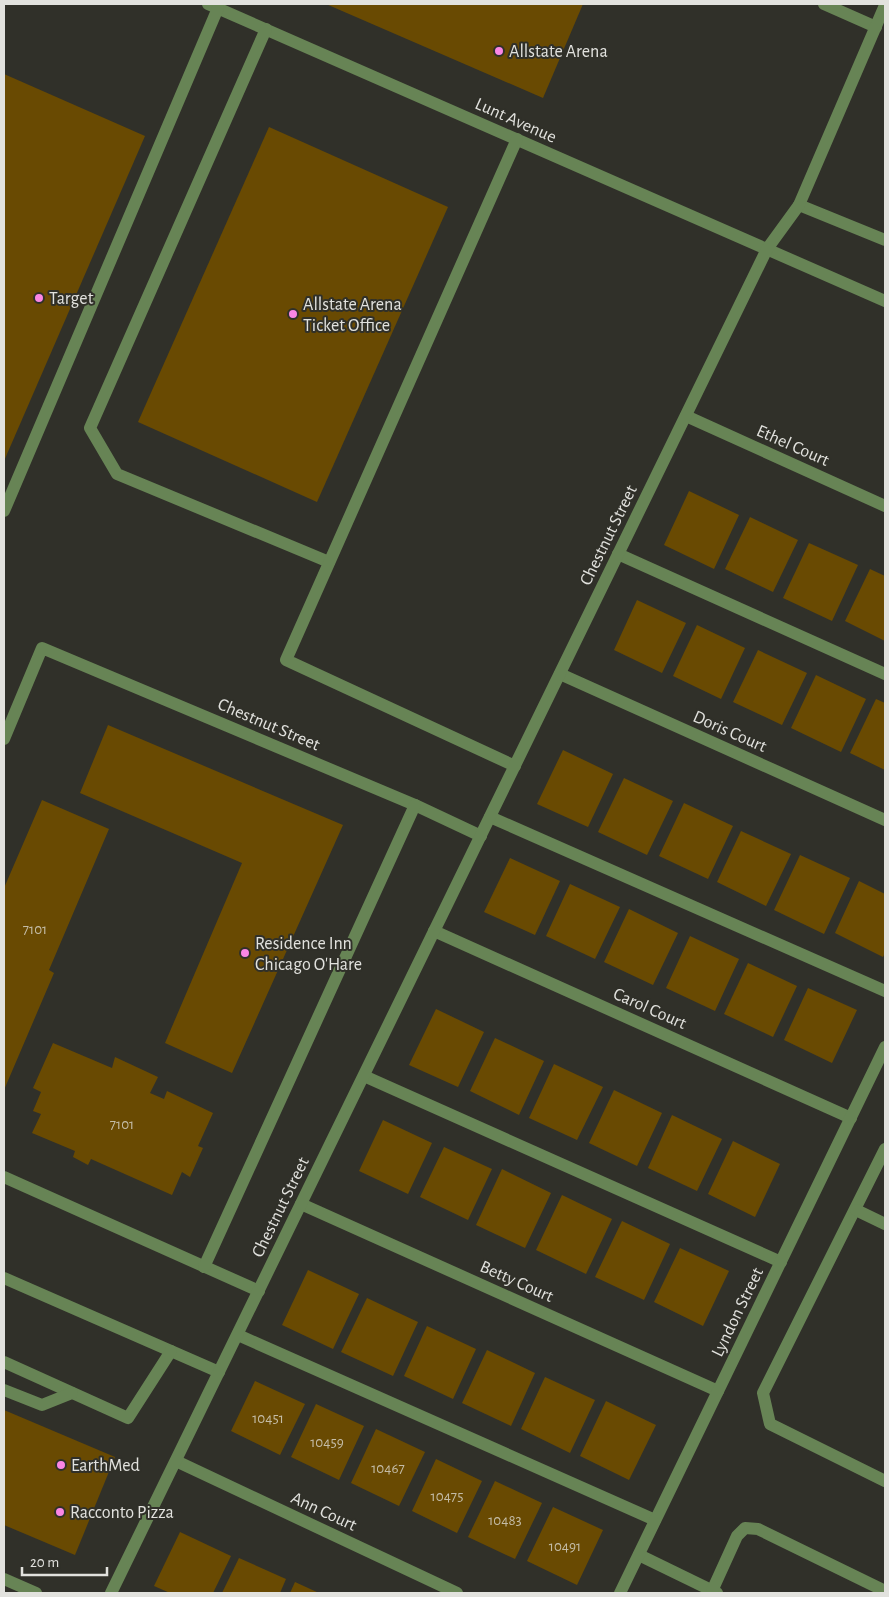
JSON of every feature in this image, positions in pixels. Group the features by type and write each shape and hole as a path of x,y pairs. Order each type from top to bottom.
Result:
{"street":[{"path":"824,4 876,27"},
{"name":"Chestnut Street","path":"112,1593 767,249 799,205 885,5"},
{"path":"4,511 213,6"},
{"name":"Lunt Avenue","path":"213,6 885,302"},
{"path":"266,29 90,428 117,474 329,562"},
{"path":"515,766 286,660 517,139"},
{"path":"799,205 885,240"},
{"name":"Ethel Court","path":"686,416 885,506"},
{"path":"618,554 885,674"},
{"name":"Chestnut Street","path":"4,738 42,648 415,805 481,836"},
{"name":"Doris Court","path":"560,674 885,820"},
{"path":"204,1267 415,805"},
{"path":"490,817 885,992"},
{"name":"Carol Court","path":"434,931 851,1118"},
{"name":"Lyndon Street","path":"620,1593 885,1047"},
{"path":"364,1076 781,1262"},
{"path":"885,1149 763,1393 770,1424 885,1481"},
{"path":"4,1177 259,1292"},
{"name":"Betty Court","path":"301,1204 718,1391"},
{"path":"856,1210 885,1224"},
{"path":"5,1282 219,1372"},
{"path":"238,1335 655,1520"},
{"path":"4,1362 128,1418 171,1351"},
{"path":"4,1390 42,1405 72,1393"},
{"name":"Ann Court","path":"176,1461 457,1593"},
{"path":"639,1555 714,1592 737,1536 745,1528 758,1529 885,1591"},
{"path":"4,1579 34,1593"}],"building":[{"name":"Allstate Arena","path":"326,4 583,4 543,98"},
{"name":"Target","path":"4,74 145,136 4,461"},
{"name":"Allstate Arena Ticket Office","path":"269,127 448,207 317,502 138,422"},
{"path":"689,491 739,515 714,569 664,545"},
{"path":"750,517 798,540 773,592 725,569"},
{"path":"809,543 858,565 832,621 783,598"},
{"path":"870,569 885,576 885,641 845,621"},
{"path":"637,600 686,623 662,673 614,650"},
{"path":"697,625 745,648 721,699 673,676"},
{"path":"758,650 807,673 782,725 733,702"},
{"path":"816,675 866,699 841,752 791,728"},
{"path":"876,699 885,703 885,770 850,753"},
{"name":"Residence Inn Chicago O'Hare","path":"108,725 343,825 232,1073 165,1043 242,863 80,793"},
{"path":"563,750 613,774 588,827 537,804"},
{"path":"624,778 673,801 647,855 598,832"},
{"path":"42,800 109,829 49,970 54,973 4,1090 4,888"},
{"path":"684,803 733,826 708,879 659,856"},
{"path":"741,831 791,854 766,906 717,882"},
{"path":"800,855 850,878 824,934 774,910"},
{"path":"510,858 560,881 535,935 484,912"},
{"path":"859,881 885,894 885,953 883,957 835,933"},
{"path":"570,884 620,907 595,959 546,936"},
{"path":"629,909 678,933 653,985 604,962"},
{"path":"690,936 739,959 715,1011 666,988"},
{"path":"748,963 797,986 773,1037 724,1014"},
{"path":"808,988 857,1010 832,1063 784,1040"},
{"path":"436,1009 484,1032 458,1087 409,1065"},
{"path":"495,1038 544,1061 519,1115 470,1091"},
{"path":"53,1043 112,1068 115,1057 158,1077 150,1093 164,1099 167,1091 213,1113 198,1146 203,1148 190,1177 182,1172 172,1195 91,1159 88,1165 73,1157 75,1151 32,1133 41,1114 33,1111 41,1092 33,1088"},
{"path":"554,1064 603,1087 577,1140 529,1118"},
{"path":"614,1090 662,1113 637,1166 589,1143"},
{"path":"672,1115 722,1139 697,1191 648,1168"},
{"path":"383,1120 432,1143 408,1194 359,1171"},
{"path":"733,1141 780,1164 755,1217 708,1194"},
{"path":"444,1147 492,1169 468,1220 420,1197"},
{"path":"502,1169 551,1193 525,1248 476,1225"},
{"path":"562,1195 612,1219 586,1274 536,1250"},
{"path":"622,1221 670,1244 644,1300 595,1277"},
{"path":"680,1248 729,1271 703,1326 654,1302"},
{"path":"308,1270 359,1294 333,1349 282,1325"},
{"path":"367,1298 418,1322 393,1376 341,1352"},
{"path":"427,1326 476,1349 453,1399 404,1376"},
{"path":"487,1350 535,1373 511,1426 462,1403"},
{"path":"545,1377 595,1400 570,1453 521,1429"},
{"path":"255,1381 305,1404 280,1455 231,1431"},
{"path":"606,1401 656,1425 629,1480 580,1456"},
{"path":"316,1404 364,1426 339,1480 291,1457"},
{"path":"4,1410 115,1457 75,1555 4,1525"},
{"path":"376,1429 425,1452 399,1506 351,1483"},
{"path":"436,1459 482,1481 457,1533 412,1511"},
{"path":"495,1481 542,1503 515,1559 468,1537"},
{"path":"553,1507 603,1530 577,1585 527,1561"},
{"path":"180,1532 231,1556 213,1593 170,1593 154,1586"},
{"path":"239,1558 286,1579 280,1593 222,1593"},
{"path":"295,1582 319,1593 290,1593"}],"place":[{"name":"Allstate Arena","path":"499,51"},
{"name":"Target","path":"39,298"},
{"name":"Allstate Arena Ticket Office","path":"293,314"},
{"name":"Residence Inn Chicago O'Hare","path":"245,953"},
{"name":"EarthMed","path":"61,1465"},
{"name":"Racconto Pizza","path":"60,1512"}]}
